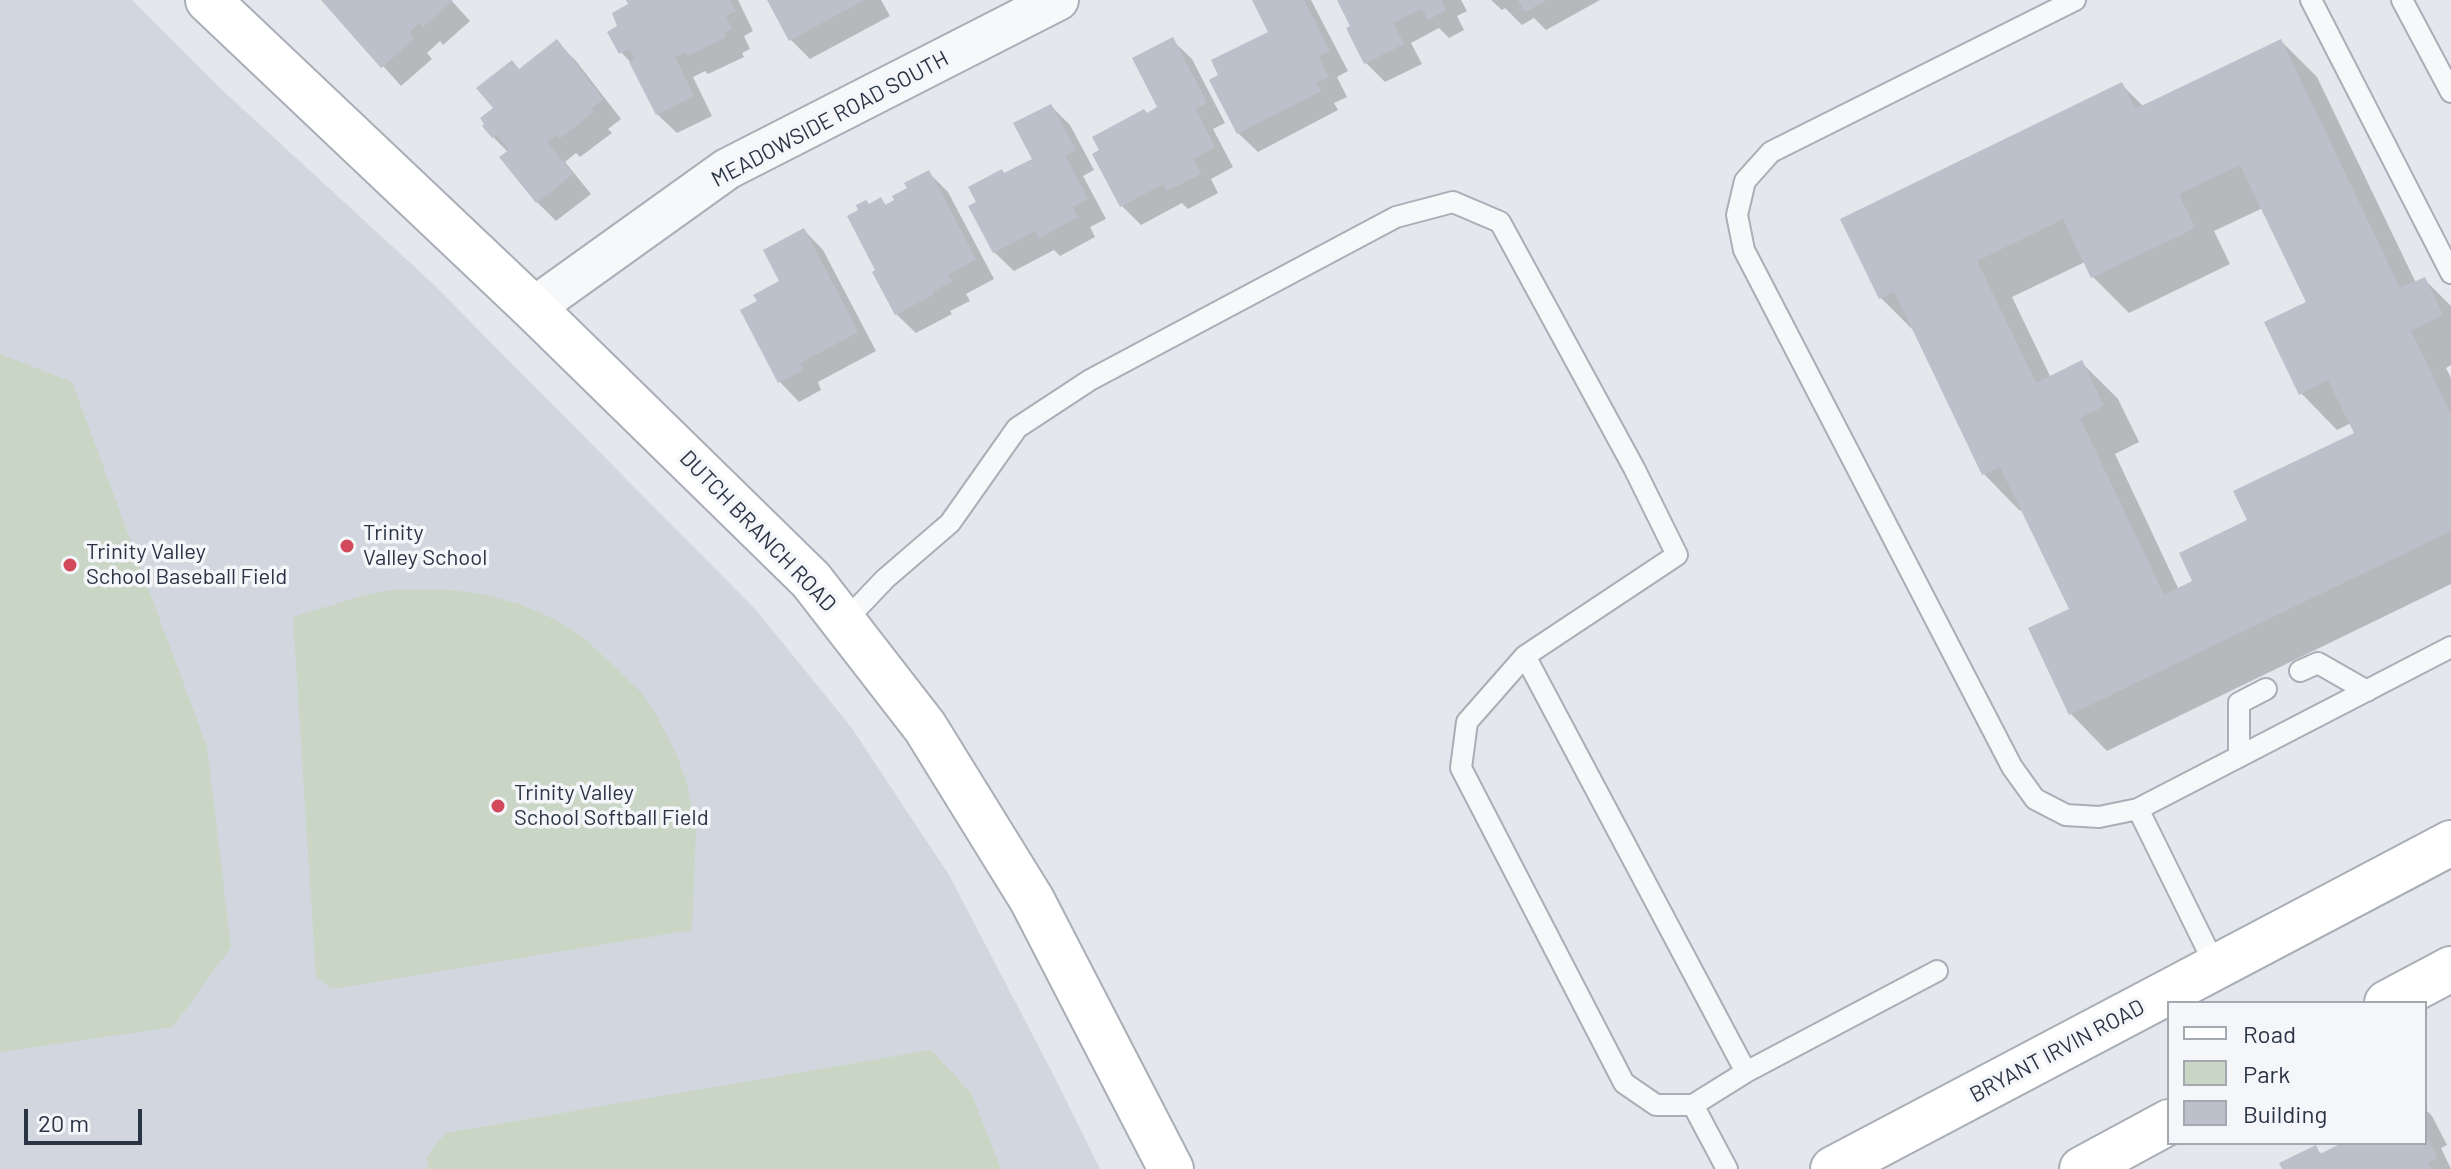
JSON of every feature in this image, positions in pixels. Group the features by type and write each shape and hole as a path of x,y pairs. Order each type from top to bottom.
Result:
{"street":[{"name":"DUTCH BRANCH ROAD","path":"208,0 533,308 811,580 845,621 925,727 1032,900 1171,1169"},
{"name":"MEADOWSIDE ROAD SOUTH","path":"533,308 727,169 1058,0"},
{"name":"BRYANT IRVIN ROAD","path":"1833,1169 2451,843"},
{"path":"2391,1001 2451,969"},
{"path":"2082,1169 2167,1123"}],"lane":[{"path":"2075,0 1771,152 1745,181 1737,215 1744,250 2012,767 2035,799 2066,815 2099,817 2138,809 2451,647"},
{"path":"2311,0 2451,273"},
{"path":"2402,0 2451,92"},
{"path":"845,621 885,579 950,523 1017,428 1090,380 1396,217 1453,202 1500,222 1634,468 1677,555 1525,656 1467,722 1461,768 1624,1083 1656,1105 1693,1105 1746,1072 1937,971"},
{"path":"1525,656 1746,1072"},
{"path":"2300,671 2318,663 2367,691"},
{"path":"2239,757 2239,703 2266,689"},
{"path":"2138,809 2216,967"},
{"path":"1693,1105 1727,1169"}],"shaded area":[{"name":"Trinity Valley School","path":"0,0 132,0 220,88 431,282 756,610 851,727 949,875 1100,1169 0,1169"}],"green space":[{"name":"Trinity Valley School Baseball Field","path":"0,354 72,382 207,747 231,947 173,1027 0,1052"},
{"name":"Trinity Valley School Softball Field","path":"400,589 442,589 482,594 519,604 554,619 583,637 639,690 676,753 687,783 696,829 692,930 332,989 316,977 293,617 365,595"},
{"path":"931,1050 971,1093 1001,1169 428,1169 427,1157 445,1133"}],"building":[{"path":"321,0 453,0 423,27 419,23 409,33 414,39 381,68"},
{"path":"626,0 730,0 736,11 726,16 732,29 724,33 726,37 687,56 685,52 675,57 694,96 656,115 629,62 635,60 629,48 619,54 607,32 617,26 612,13 628,4"},
{"path":"767,0 864,0 789,41"},
{"path":"1252,0 1304,0 1330,51 1319,57 1329,77 1316,83 1321,91 1237,134 1209,80 1218,75 1211,60 1268,32"},
{"path":"1337,0 1441,0 1446,10 1428,20 1422,8 1393,23 1404,44 1364,64 1346,28 1350,26"},
{"path":"1518,0 1547,0 1525,12"},
{"path":"1173,37 1207,103 1195,109 1215,147 1193,159 1201,174 1167,191 1163,184 1120,207 1092,154 1099,150 1092,137 1144,109 1147,113 1157,107 1132,58"},
{"path":"557,39 603,99 591,109 594,112 559,139 556,135 547,142 573,174 536,203 499,157 509,150 497,135 492,138 482,126 484,124 480,118 493,108 476,88 512,60 519,69"},
{"path":"2281,39 2400,288 2425,277 2443,315 2411,331 2451,414 2451,531 2069,715 2028,628 2069,609 2000,467 1982,475 1894,291 1879,299 1840,219 2122,82 2135,109","holes":["2240,165 2306,302 2264,322 2299,395 2328,380 2354,433 2233,491 2247,520 2179,553 2192,581 2164,595 2080,418 2104,406 2082,360 2036,383 1977,261 2063,219 2091,278 2195,228 2179,194"]},
{"path":"1051,104 1076,150 1065,156 1088,199 1072,207 1078,217 1039,238 1035,231 993,253 968,206 976,202 968,187 1002,169 1004,173 1032,159 1013,123"},
{"path":"929,170 976,259 948,275 952,281 934,294 895,315 847,216 858,210 856,205 866,200 869,204 881,197 885,205 894,200 892,196 907,188 904,183"},
{"path":"804,228 858,332 800,363 803,370 778,383 740,310 757,301 753,295 779,281 763,250"},
{"path":"2427,1137 2437,1158 2428,1163 2431,1169 2282,1169 2279,1163 2316,1145 2320,1154 2338,1145 2427,1145"}],"place":[{"name":"Trinity Valley School","path":"347,546"},
{"name":"Trinity Valley School Baseball Field","path":"70,565"},
{"name":"Trinity Valley School Softball Field","path":"498,806"}]}
